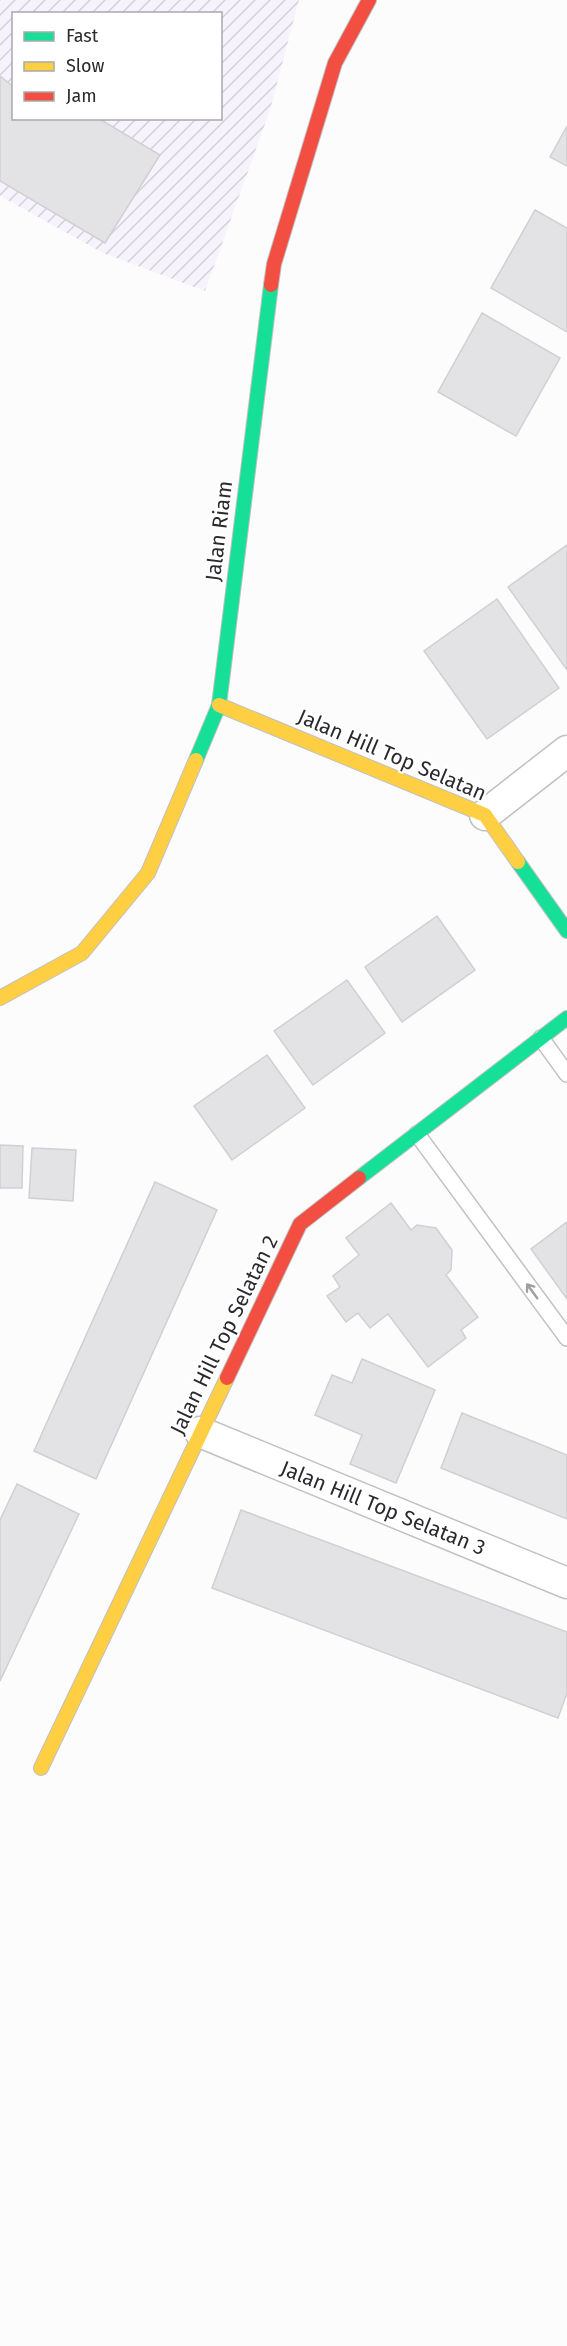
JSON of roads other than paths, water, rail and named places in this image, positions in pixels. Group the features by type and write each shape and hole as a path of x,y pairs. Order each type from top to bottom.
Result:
{"street":[{"name":"Jalan Riam","path":"0,998 82,953 148,873 219,705 273,264 335,63 369,0"},
{"name":"Jalan Hill Top Selatan","path":"219,705 485,815 567,931"},
{"path":"485,815 567,752"},
{"name":"Jalan Hill Top Selatan 2","path":"41,1768 300,1224 567,1018"},
{"name":"Jalan Hill Top Selatan 3","path":"200,1432 567,1583"}],"lane":[{"path":"541,1038 567,1074"},
{"path":"417,1134 567,1338"}]}
